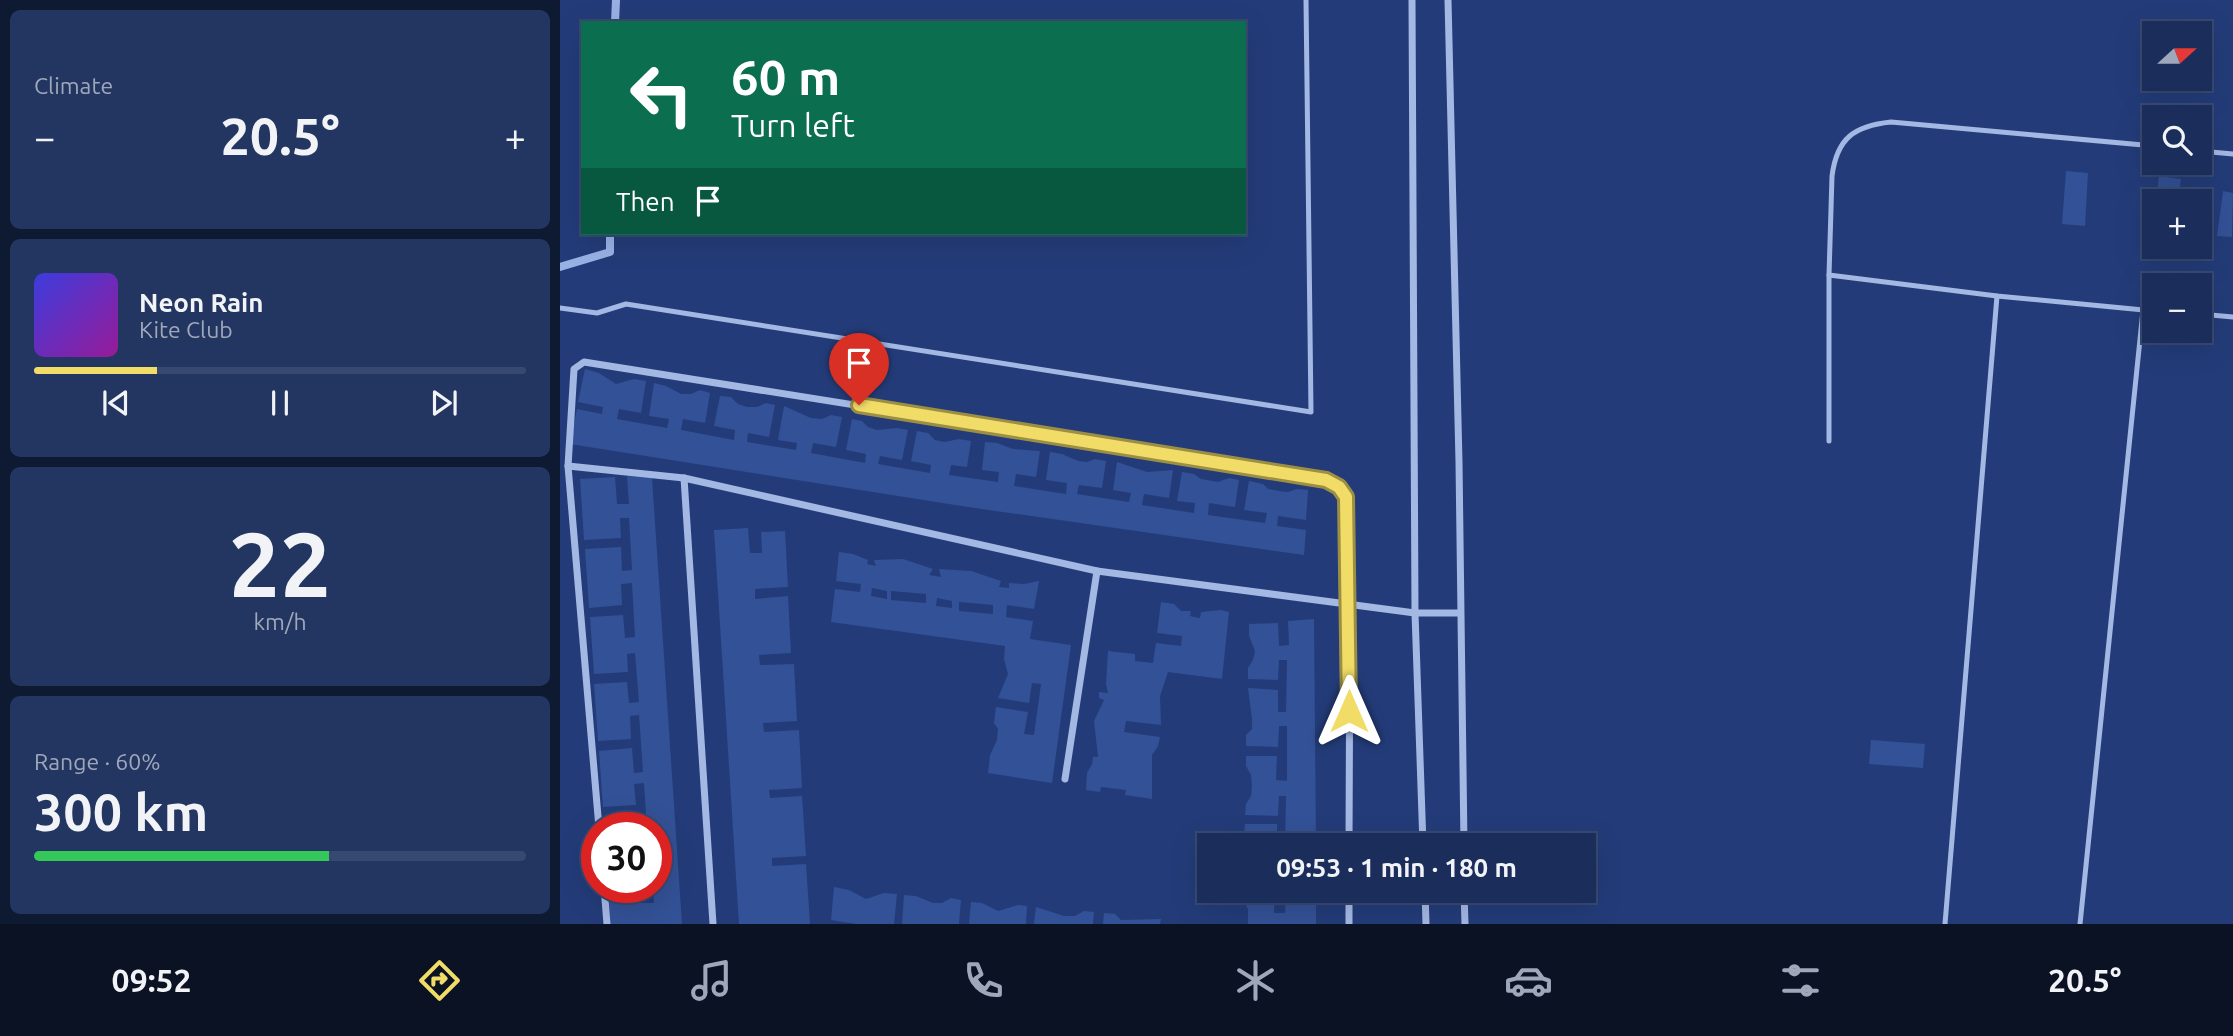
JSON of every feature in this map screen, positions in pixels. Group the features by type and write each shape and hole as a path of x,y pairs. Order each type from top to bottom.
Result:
{"street":[{"path":"1412,0 1415,613 1423,833"},
{"path":"1448,0 1459,462 1464,833"},
{"path":"598,812 568,466 574,369 584,362 1326,480 1339,487 1346,497 1349,833"},
{"path":"568,466 684,478 1097,571 1415,613 1460,613"},
{"path":"684,478 713,924"},
{"path":"1065,779 1097,571"},
{"path":"605,903 607,924"},
{"path":"1349,903 1349,924"},
{"path":"1425,903 1426,924"},
{"path":"1464,903 1465,924"}],"lane":[{"path":"560,308 597,313 626,304 1311,412 1306,0"},
{"path":"1829,441 1829,275 1834,160 1849,135 1862,127 1891,122 2142,145"},
{"path":"2212,151 2233,154"},
{"path":"1829,275 1997,296 2142,310"},
{"path":"1945,924 1997,296"},
{"path":"2212,315 2233,317"},
{"path":"2080,924 2142,320"}],"building":[{"path":"2066,171 2088,173 2085,226 2062,224"},
{"path":"2159,176 2181,179 2180,189 2157,189"},
{"path":"2223,191 2233,193 2232,237 2217,236"},
{"path":"585,369 599,373 616,384 634,379 646,381 641,413 619,409 617,419 667,428 669,419 649,416 654,383 681,394 700,390 710,393 705,423 683,419 681,430 734,440 735,430 714,426 720,396 731,397 738,404 747,407 766,403 775,405 769,437 748,433 747,442 796,450 797,443 778,440 784,406 811,418 822,419 831,415 842,417 836,447 813,443 811,453 865,463 866,454 846,450 852,419 862,421 877,430 908,430 902,460 880,456 878,464 930,473 931,465 911,461 917,431 928,433 935,440 944,442 959,439 971,441 967,467 951,465 949,475 998,482 999,472 982,470 985,442 1013,449 1040,451 1036,477 1016,474 1014,486 1066,494 1067,483 1046,480 1050,452 1078,461 1106,461 1102,488 1079,485 1077,494 1129,502 1131,493 1113,490 1117,462 1147,472 1173,470 1169,498 1144,494 1142,505 1194,513 1195,503 1177,501 1182,472 1218,482 1229,478 1239,480 1235,507 1209,503 1208,515 1265,523 1267,513 1244,510 1249,481 1279,491 1308,490 1306,520 1278,516 1277,526 1306,530 1304,555 968,507 570,444 577,409 602,414 603,407 578,402"},
{"path":"627,476 652,478 682,924 610,924 609,903 672,903 672,812 646,812 644,783 634,784 636,805 603,807 599,751 632,748 634,773 643,772 639,715 630,716 631,739 598,741 594,684 627,682 629,703 639,702 635,653 627,654 628,672 594,674 590,617 623,615 625,638 635,637 632,583 621,584 622,605 589,608 585,549 621,547 622,571 632,570 629,518 620,518 621,538 584,540 580,479 615,477 617,504 629,504"},
{"path":"748,528 750,553 762,553 761,532 785,531 788,587 755,589 755,599 788,596 791,653 759,655 760,665 794,664 797,721 763,723 764,732 799,730 802,788 769,790 770,798 802,796 806,856 772,858 772,866 806,864 810,924 739,924 714,530"},
{"path":"839,552 853,554 868,560 867,564 876,566 874,560 903,559 933,569 929,575 941,577 939,569 971,571 1001,581 999,587 1009,588 1009,583 1039,581 1034,609 1007,605 1006,617 1033,621 1030,639 1071,645 1052,783 988,773 990,755 997,740 998,729 994,723 996,707 1028,712 1024,734 1034,735 1041,684 1032,683 1029,703 998,698 1008,674 1004,659 1005,646 831,622 835,589 860,592 861,584 836,581","holes":["872,588 887,591 887,599 871,596","891,591 926,594 926,603 891,600","937,598 952,601 952,608 936,606","959,602 993,605 993,614 959,611"]},
{"path":"1161,602 1174,604 1181,611 1191,611 1190,616 1200,618 1201,612 1229,612 1222,679 1168,672 1160,696 1161,725 1126,721 1124,732 1160,737 1152,755 1152,799 1125,795 1126,790 1101,787 1100,792 1086,790 1087,773 1093,757 1098,757 1094,721 1104,700 1099,698 1099,692 1108,693 1108,651 1135,654 1135,661 1153,663 1156,643 1181,646 1182,636 1157,633"},
{"path":"1314,619 1316,833 1285,833 1286,796 1279,796 1278,816 1245,815 1252,786 1246,756 1277,756 1276,780 1287,781 1287,726 1279,726 1278,747 1246,746 1246,735 1252,729 1248,688 1278,690 1278,712 1286,712 1287,660 1279,660 1278,680 1248,679 1248,668 1255,651 1249,636 1249,624 1278,623 1279,646 1289,645 1288,621"},
{"path":"1871,740 1925,744 1923,768 1869,764"},
{"path":"1245,824 1277,824 1277,833 1244,833"},
{"path":"834,887 849,890 866,899 884,893 897,894 894,924 856,924 831,920"},
{"path":"904,895 916,896 933,903 942,903 951,898 961,900 959,924 902,924"},
{"path":"971,902 982,903 998,911 1018,905 1027,906 1026,924 969,924"},
{"path":"1245,903 1274,903 1274,913 1285,913 1285,903 1316,903 1316,924 1248,924 1248,909"},
{"path":"1036,907 1064,916 1075,916 1084,911 1094,912 1093,924 1034,924"},
{"path":"1104,913 1115,914 1121,920 1161,919 1160,924 1103,924"}],"waterway":[{"path":"615,21 616,0"},
{"path":"560,267 610,252 610,235"}],"route":[{"path":"859,405 1326,480 1339,487 1346,497 1349,711"}]}
